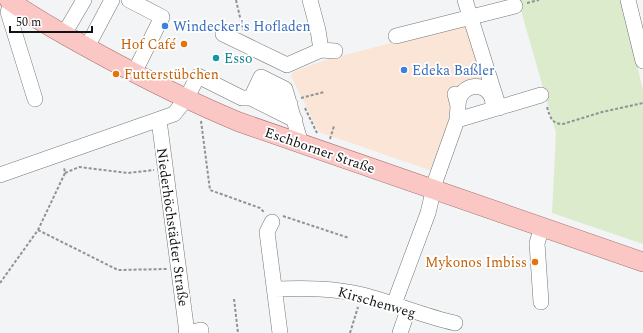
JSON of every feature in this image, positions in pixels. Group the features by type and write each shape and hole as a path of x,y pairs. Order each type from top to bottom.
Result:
{"main road":[{"name":"Eschborner Straße","path":"11,1 64,34 134,73 189,101 239,122 643,262"}],"street":[{"path":"64,34 84,0"},
{"path":"87,47 112,0"},
{"path":"129,0 162,17 134,73"},
{"path":"223,34 247,47 287,65 328,51 318,30 310,0"},
{"path":"465,0 495,109"},
{"path":"628,0 643,61"},
{"name":"Eschborner Straße","path":"11,1 8,12 35,99"},
{"path":"396,36 515,6"},
{"path":"0,175 174,114 189,101 198,76 242,98 254,92 295,101 295,120 302,144"},
{"path":"394,304 428,213 458,101 464,91 469,88 480,87 486,89 492,97 495,109"},
{"path":"254,92 295,120"},
{"path":"457,107 495,109 541,95"},
{"name":"Niederhöchstädter Straße","path":"159,120 187,333"},
{"path":"272,222 267,232 280,333"},
{"path":"541,302 537,243 542,227"},
{"name":"Kirschenweg","path":"275,289 328,289 362,295 394,304 433,318 455,323"},
{"path":"400,333 408,310"},
{"path":"187,333 201,330 201,333"}],"path":[{"path":"236,0 247,47"},
{"path":"295,101 324,92"},
{"path":"541,95 551,119 559,124 609,110 643,103"},
{"path":"189,101 200,119 210,190 260,208 272,222 283,216 349,238"},
{"path":"329,142 334,126"},
{"path":"0,283 38,230 65,172 63,152"},
{"path":"65,172 79,167 128,173 160,169"},
{"path":"38,230 118,270 178,269"},
{"path":"350,333 362,295"},
{"path":"234,299 238,333"}],"shaded area":[{"path":"462,24 469,28 484,79 458,87 444,175 319,132 291,76 293,72 323,61"}],"green space":[{"path":"518,0 622,0 643,91 643,244 552,213 556,133"}],"place":[{"name":"Windecker's Hofladen","path":"165,26"},
{"name":"Hof Café","path":"184,44"},
{"name":"Esso","path":"216,58"},
{"name":"Edeka Baßler","path":"404,70"},
{"name":"Futterstübchen","path":"116,74"},
{"name":"Mykonos Imbiss","path":"535,262"}]}
